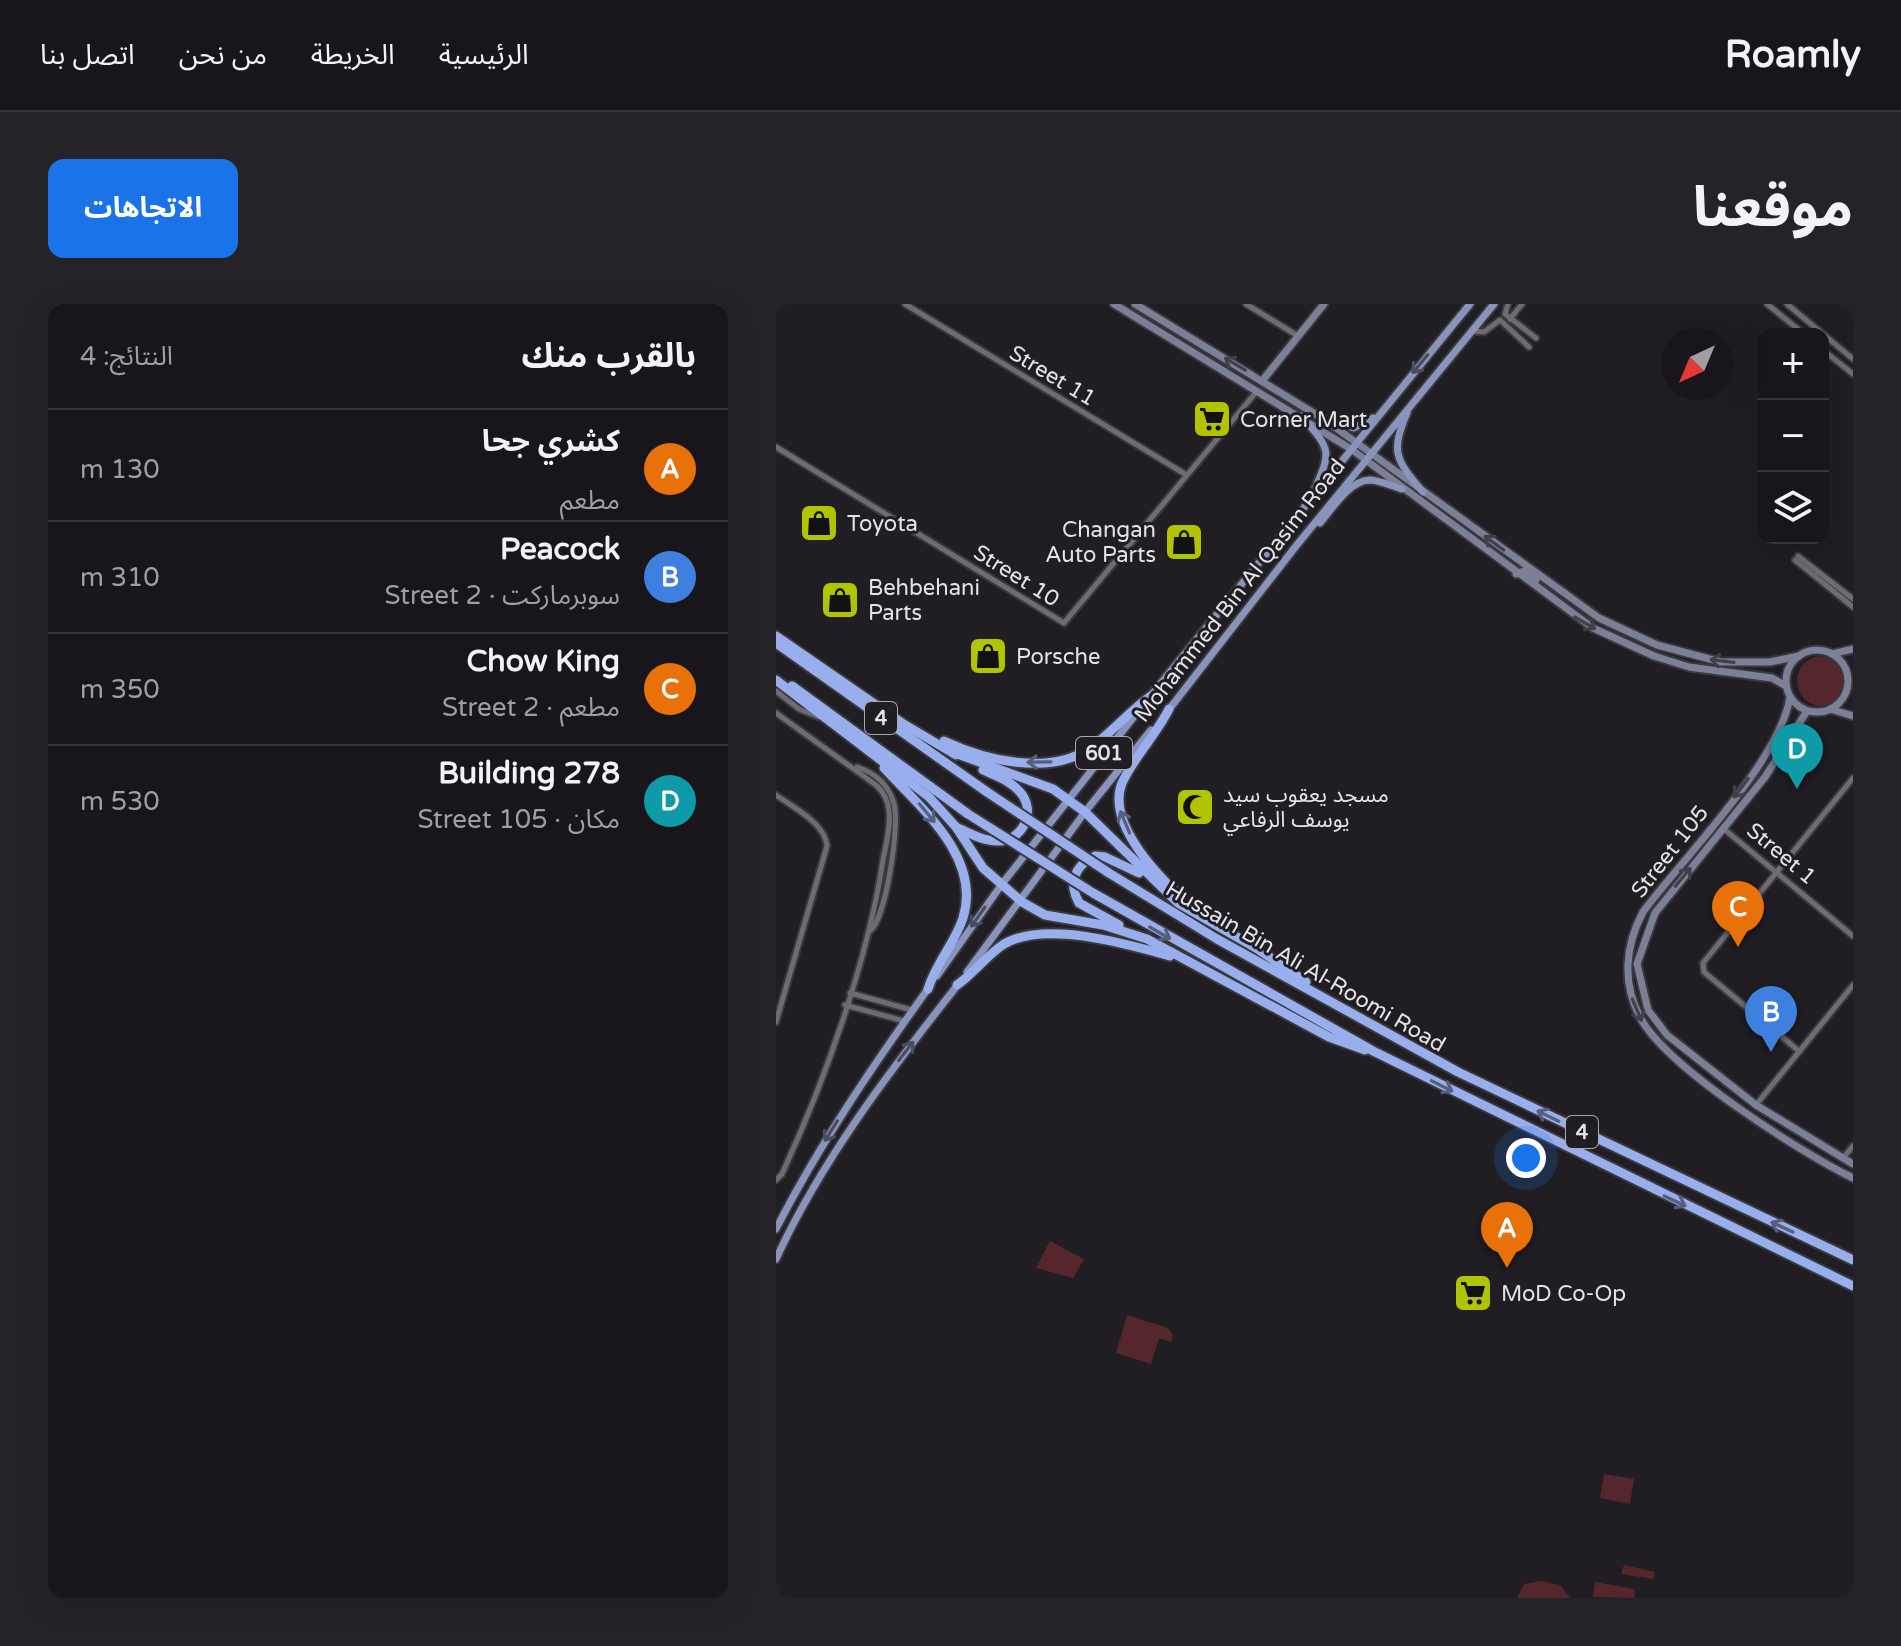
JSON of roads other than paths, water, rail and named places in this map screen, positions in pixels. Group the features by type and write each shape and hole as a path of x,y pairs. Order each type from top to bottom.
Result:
{"highway":[{"path":"776,636 902,723 1009,782 1024,796 1027,806 1025,826 1010,839 990,841 956,827"},
{"name":"Hussain Bin Ali Al-Roomi Road","path":"776,643 987,792 1109,873 1217,939 1458,1072 1853,1260"},
{"path":"776,677 823,717 929,797 956,827 983,868 1022,902 1045,915 1103,925 1147,939"},
{"name":"Hussain Bin Ali Al-Roomi Road","path":"776,677 968,814 1093,893 1373,1051 1853,1286"},
{"path":"902,723 971,753 1045,763 1084,752 1151,696"},
{"path":"1169,709 1123,783 1120,814 1147,860 1210,924"},
{"path":"952,752 1042,783 1067,798 1178,903 1283,965 1317,993"},
{"path":"874,756 932,819 954,851 964,877 967,897 963,919 928,989"},
{"path":"1149,878 1120,863 1095,856 1084,861 1073,881 1079,903 1088,910 1329,1037 1350,1047 1373,1051"},
{"path":"957,985 1001,946 1031,936 1097,939 1186,961"}],"main road":[{"name":"Mohammed Bin Al Qasim Road","path":"776,1229 862,1082 1002,884 1067,798 1470,304"},
{"name":"Mohammed Bin Al Qasim Road","path":"776,1259 895,1064 1022,902 1085,812 1365,460 1493,305"},
{"path":"1411,404 1395,448 1403,468 1423,492"},
{"path":"1325,420 1354,428 1384,409"},
{"path":"1301,416 1321,438 1327,451 1326,467 1309,503"},
{"path":"1271,579 1356,485 1371,480 1402,489"},
{"path":"776,1219 788,1206"},
{"path":"776,1251 783,1243"}],"street":[{"name":"Street 11","path":"905,304 1185,474"},
{"path":"1135,304 1325,420 1354,445 1365,460 1575,617 1654,656 1719,673 1772,678 1786,686"},
{"path":"1246,304 1298,336"},
{"path":"1262,381 1324,304"},
{"path":"1508,304 1504,311 1508,322 1529,347"},
{"path":"1508,322 1522,304"},
{"path":"1767,304 1797,328"},
{"path":"1787,304 1853,359"},
{"path":"1116,305 1301,416 1371,453 1568,598 1627,633 1692,656 1746,663 1799,656 1815,650 1832,654 1853,649"},
{"path":"1471,331 1484,332 1497,319 1536,338"},
{"path":"1838,346 1830,356 1853,374"},
{"name":"Street 10","path":"776,447 1064,623 1257,390"},
{"path":"1853,599 1796,558 1853,607"},
{"path":"1516,574 1524,571 1559,596 1568,598"},
{"path":"1830,709 1838,704 1848,687 1850,671 1832,654"},
{"path":"1799,656 1789,669 1786,686 1790,697 1807,711 1830,709 1853,716"},
{"path":"1848,687 1853,696"},
{"path":"776,691 799,709 823,717"},
{"name":"Street 105","path":"1790,697 1783,724 1763,759 1659,891 1633,931 1627,970 1631,992 1645,1026 1657,1042 1764,1125 1853,1178"},
{"name":"Street 105","path":"1807,711 1765,777 1666,898 1644,934 1637,964 1642,995 1655,1021 1697,1060 1756,1105 1853,1164"},
{"path":"776,713 798,732 853,766 880,789 889,811 870,931 811,1105 782,1174 776,1180"},
{"path":"1799,1051 1702,968 1853,778"},
{"path":"776,795 826,835 827,846 776,1022"},
{"name":"Street 1","path":"1724,829 1853,936"},
{"path":"1659,891 1666,898"},
{"path":"1756,1105 1853,985"},
{"path":"850,993 912,1010"},
{"path":"1845,995 1853,1002"},
{"path":"845,1005 904,1021"},
{"path":"1691,1070 1691,1063 1697,1060"},
{"path":"1843,1158 1853,1146"}],"place":[{"name":"Corner Mart","path":"1212,419"},
{"name":"Toyota","path":"819,523"},
{"name":"Changan Auto Parts","path":"1184,542"},
{"name":"Behbehani Parts","path":"840,600"},
{"name":"Porsche","path":"988,656"},
{"name":"Building 278","path":"1797,789"},
{"name":"مسجد يعقوب سيد يوسف الرفاعي","path":"1195,807"},
{"name":"Chow King","path":"1738,947"},
{"name":"Peacock","path":"1771,1052"},
{"name":"كشري جحا","path":"1507,1268"},
{"name":"MoD Co-Op","path":"1473,1293"}]}
